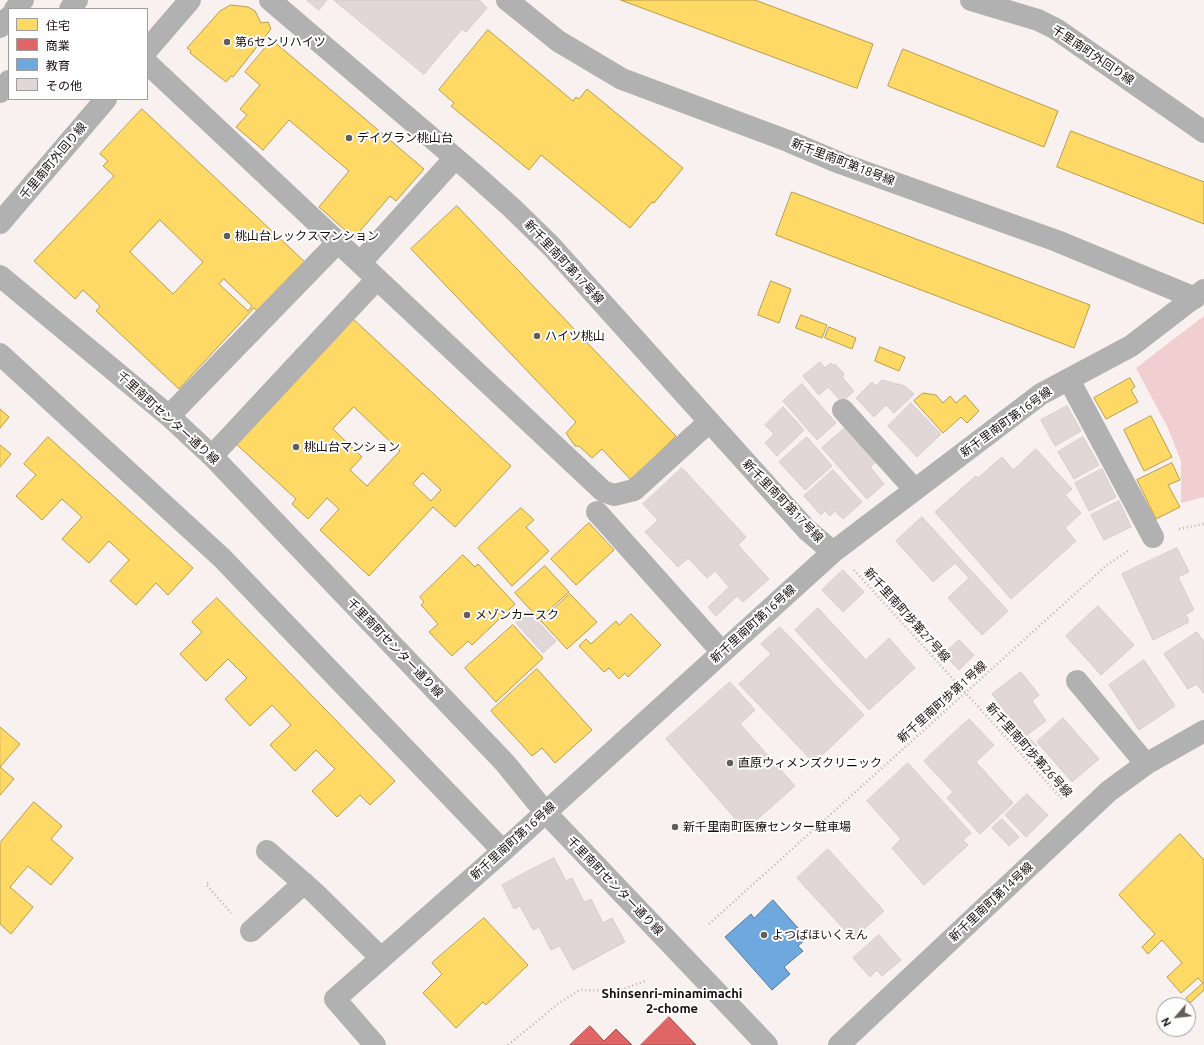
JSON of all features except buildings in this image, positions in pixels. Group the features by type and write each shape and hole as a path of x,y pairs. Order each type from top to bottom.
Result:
{"highway":[{"path":"16,8 23,0"},
{"path":"71,8 78,0"},
{"path":"0,27 8,17"},
{"path":"0,92 8,82"}],"street":[{"path":"148,49 190,0"},
{"name":"新千里南町第17号線","path":"270,0 455,158 512,208 552,247 807,530 833,552"},
{"name":"新千里南町第18号線","path":"507,0 558,41 622,79 840,162 1199,294"},
{"name":"千里南町外回り線","path":"972,0 1038,20 1056,29 1204,132"},
{"path":"148,64 603,491 614,496 634,490 709,422"},
{"name":"千里南町外回り線","path":"0,223 105,100"},
{"path":"360,263 455,158"},
{"path":"169,416 338,242"},
{"name":"千里南町センター通り線","path":"0,276 169,416 212,456 505,763 545,812 767,1045"},
{"path":"212,456 377,279"},
{"name":"新千里南町第16号線","path":"375,1045 335,999 503,851 833,552 1038,397 1131,346 1199,294"},
{"path":"0,354 222,558 503,851"},
{"path":"1069,380 1153,537"},
{"path":"843,410 915,490"},
{"path":"597,512 722,652"},
{"path":"1077,681 1146,764"},
{"name":"新千里南町第14号線","path":"839,1045 1109,791 1146,764 1204,731"},
{"path":"267,851 304,884 381,958"},
{"path":"251,931 304,884"}],"path":[{"name":"新千里南町歩第1号線","path":"709,924 1107,565 1117,557 1153,537 1204,524"},
{"name":"新千里南町歩第27号線","path":"833,552 850,565 966,693"},
{"name":"新千里南町歩第26号線","path":"966,693 1079,819"},
{"path":"208,883 206,884 225,904 227,909"},
{"path":"508,1045 559,1003 580,990 618,991 645,981"}],"shaded area":[{"path":"1204,316 1204,497 1181,503 1181,461 1168,428 1136,368"}],"place":[{"name":"第6センリハイツ","path":"227,42"},
{"name":"デイグラン桃山台","path":"349,138"},
{"name":"桃山台レックスマンション","path":"227,236"},
{"name":"ハイツ桃山","path":"537,336"},
{"name":"桃山台マンション","path":"296,447"},
{"name":"メゾンカースク","path":"467,615"},
{"name":"直原ウィメンズクリニック","path":"730,763"},
{"name":"新千里南町医療センター駐車場","path":"675,827"},
{"name":"よつばほいくえん","path":"764,935"}],"district":[{"name":"Shinsenri-minamimachi 2-chome","path":"672,1002"}]}
